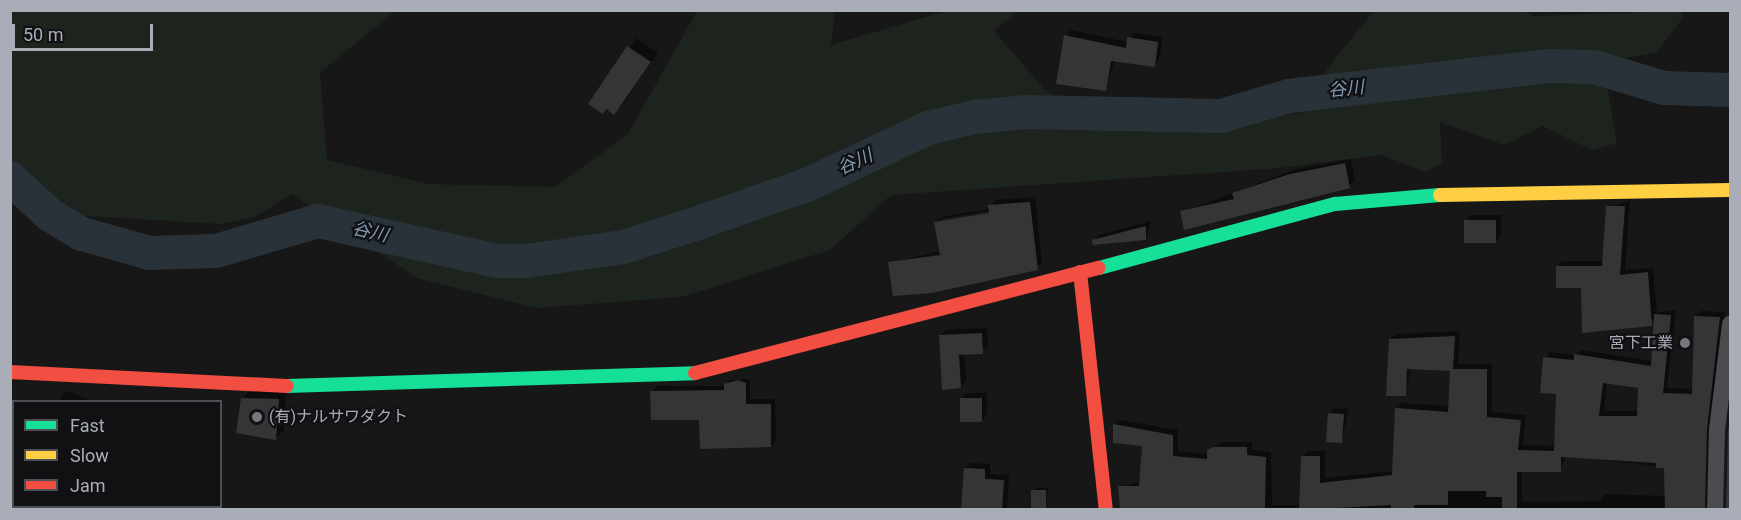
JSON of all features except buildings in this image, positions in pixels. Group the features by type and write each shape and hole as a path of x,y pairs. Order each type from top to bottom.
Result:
{"main road":[{"path":"10,372 295,386 710,373 1335,204 1396,196 1731,190"},
{"path":"1080,272 1106,510"}],"street":[{"path":"1715,510 1717,430 1731,324"}],"shaded area":[{"path":"1520,10 1533,16 1681,11 1684,16 1657,52 1617,60 1607,85 1617,143 1592,150 1543,126 1504,145 1440,122 1442,163 1426,172 1381,155 1279,168 891,195 830,250 682,297 536,308 417,278 292,194 255,217 221,224 69,215 11,163 11,11 395,11 320,73 327,160 429,184 555,187 628,134 697,11 835,11 831,45 946,11 1017,11 994,31 1045,90 1103,127 1191,130 1304,112 1329,66 1374,11"}],"waterway":[{"name":"谷川","path":"10,178 50,215 82,234 150,253 216,251 318,221 497,261 527,261 623,247 695,224 809,184 928,128 975,117 1026,112 1221,116 1289,96 1549,66 1594,67 1664,88 1730,90"}],"traffic: fast":[{"path":"1099,268 1335,204 1440,195"},
{"path":"287,386 695,373"}],"traffic: slow":[{"path":"1440,195 1730,190"}],"traffic: jam":[{"path":"695,373 1099,268"},
{"path":"1080,272 1106,510"},
{"path":"10,372 287,386"}],"place":[{"name":"宮下工業","path":"1685,343"},
{"name":"(有)ナルサワダクト","path":"257,417"}]}
